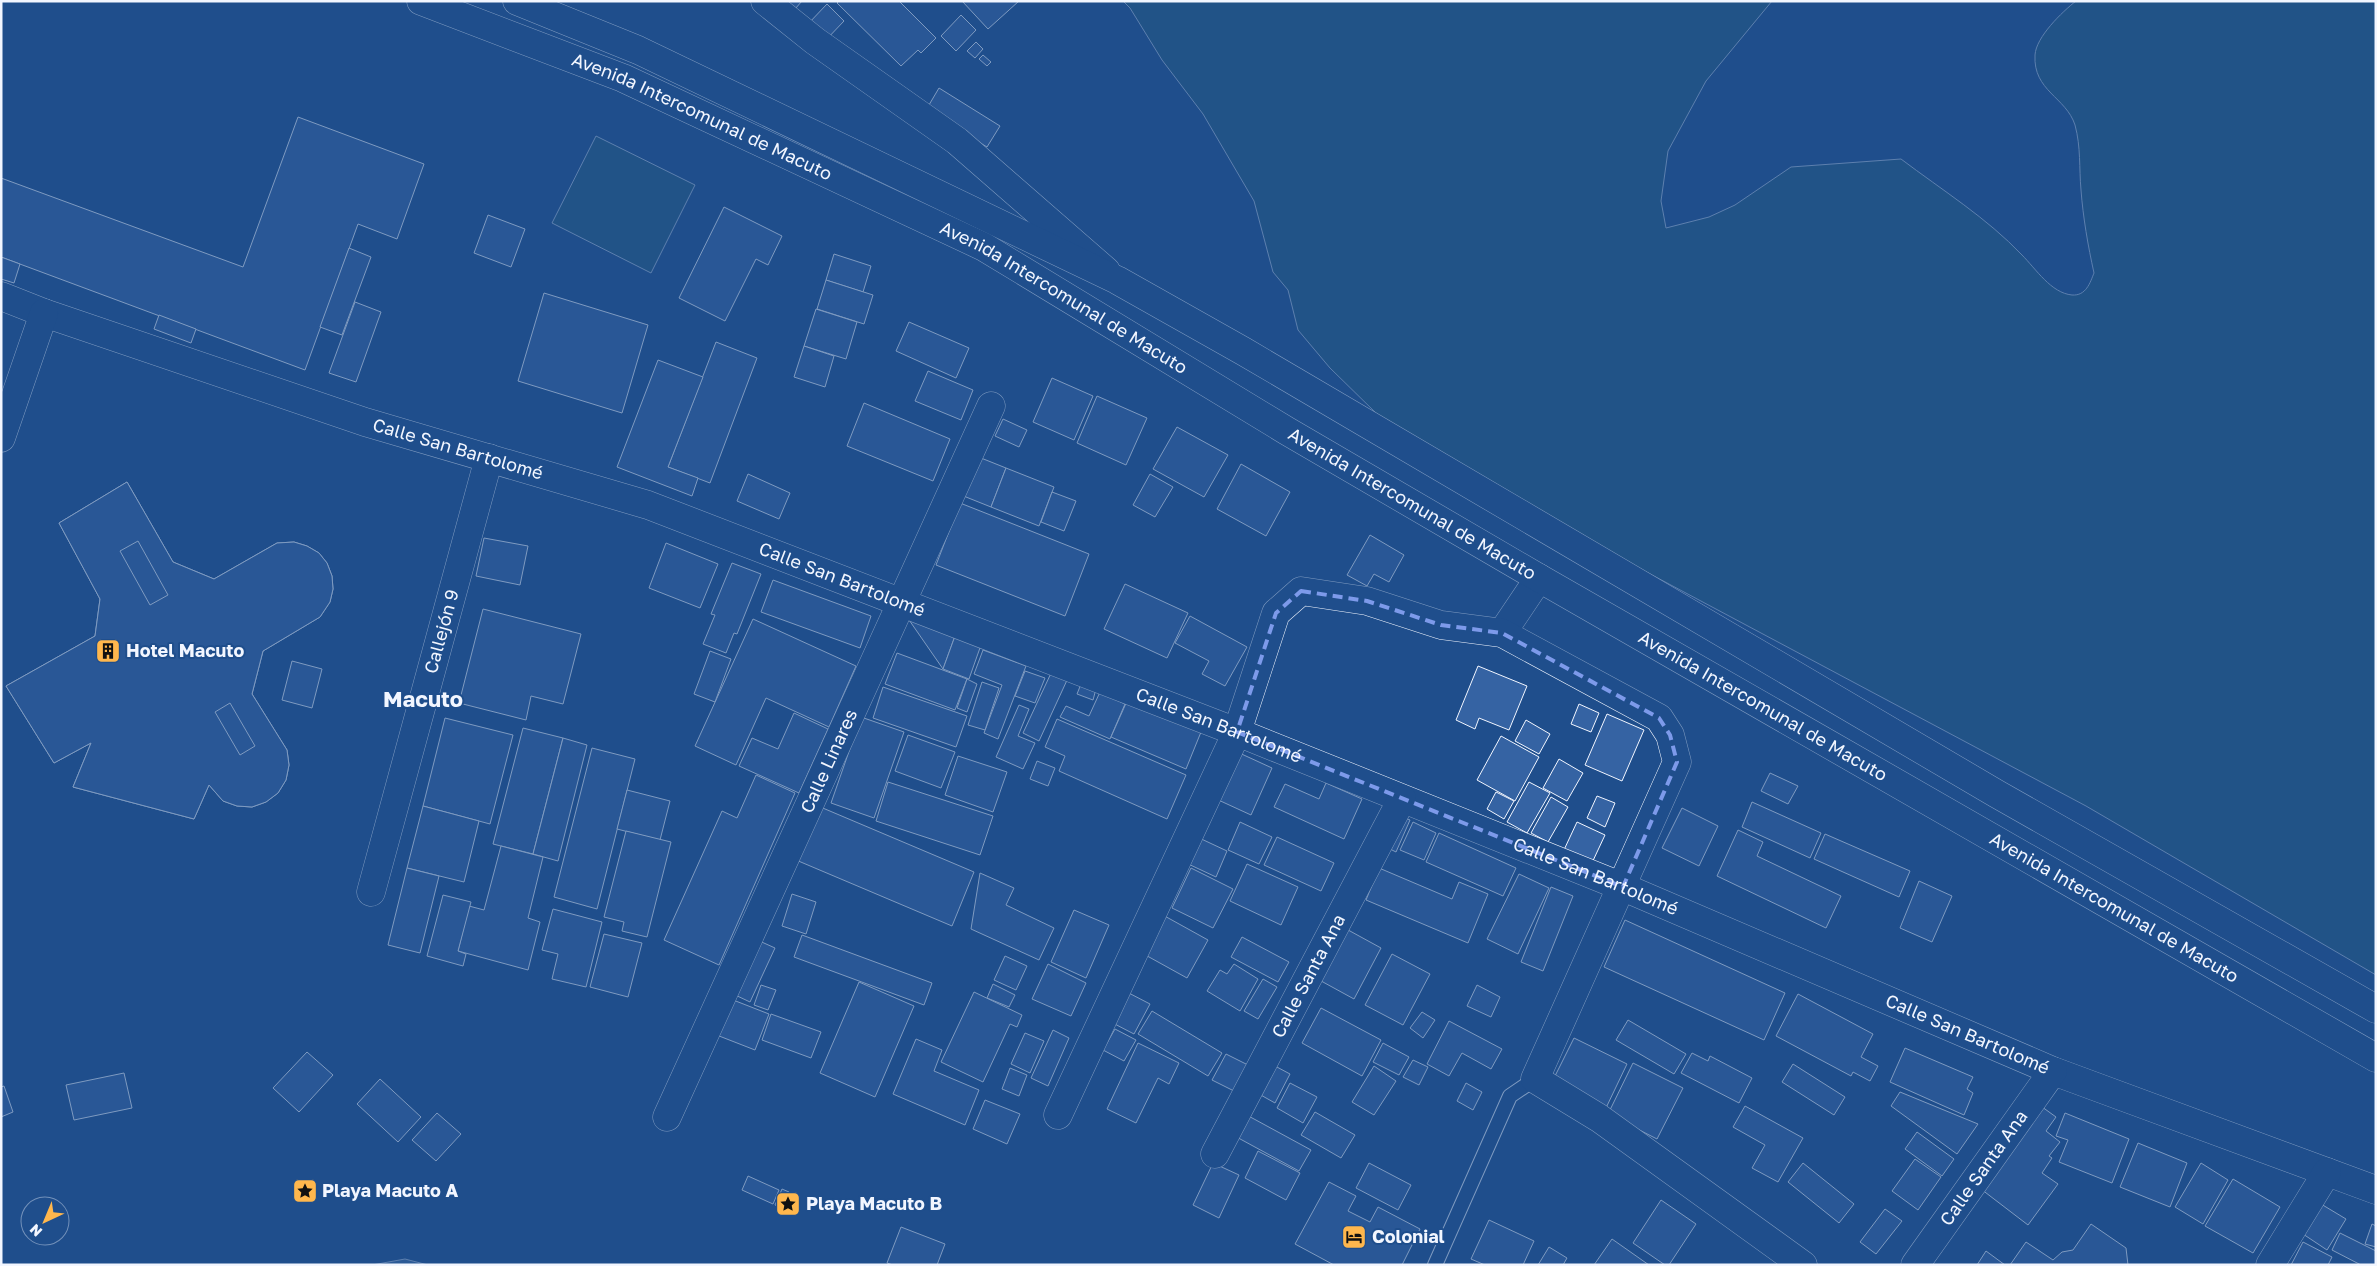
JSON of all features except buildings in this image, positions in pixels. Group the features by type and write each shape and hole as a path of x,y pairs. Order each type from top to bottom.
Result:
{"street":[{"name":"Avenida Intercomunal de Macuto","path":"422,1 623,78 984,247 1287,431 1539,578 2376,1058"},
{"name":"Avenida Intercomunal de Macuto","path":"517,1 638,50 1117,280 1251,356 1997,794 2376,1010"},
{"path":"765,1 816,41 957,141 1117,280"},
{"name":"Calle San Bartolomé","path":"1,296 44,313 365,422 648,506 1237,732 1623,887 2053,1071 2376,1190"},
{"path":"1,438 44,313"},
{"name":"Calle Linares","path":"667,1117 991,406"},
{"name":"Callejón 9","path":"371,892 489,458"},
{"path":"1502,633 1539,578"},
{"path":"1058,1115 1237,732 1276,613 1300,591 1367,601 1441,625 1502,633 1659,718 1670,735 1677,762 1623,887 1535,1079 1599,1118 1803,1265"},
{"name":"Calle Santa Ana","path":"1215,1154 1402,799"},
{"name":"Calle Santa Ana","path":"1915,1265 2053,1071"},
{"path":"2270,1265 2327,1172"}],"lane":[{"path":"1435,1265 1510,1096 1535,1079"}],"highlighted area":[{"path":"1301,591 1367,601 1441,625 1502,633 1659,718 1670,735 1677,762 1623,887 1237,732 1276,613"}],"shaded area":[{"path":"1123,1 1772,1 1706,81 1668,151 1661,201 1666,228 1709,217 1735,205 1791,167 1901,159 1994,229 2057,290 2077,295 2089,285 2094,273 2083,211 2078,141 2071,115 2044,86 2039,77 2035,55 2036,48 2045,33 2064,12 2076,1 2376,1 2376,975 2086,806 1498,493 1377,414 1330,368 1298,330 1288,290 1273,272 1254,201 1203,114 1162,60 1130,8"},
{"path":"596,136 695,185 651,273 552,223"},
{"path":"405,1259 428,1265 372,1265"}],"place":[{"name":"Hotel Macuto","path":"108,651"},
{"name":"Playa Macuto A","path":"305,1191"},
{"name":"Playa Macuto B","path":"788,1204"},
{"name":"Colonial","path":"1354,1237"}],"district":[{"name":"Macuto","path":"423,699"}]}
